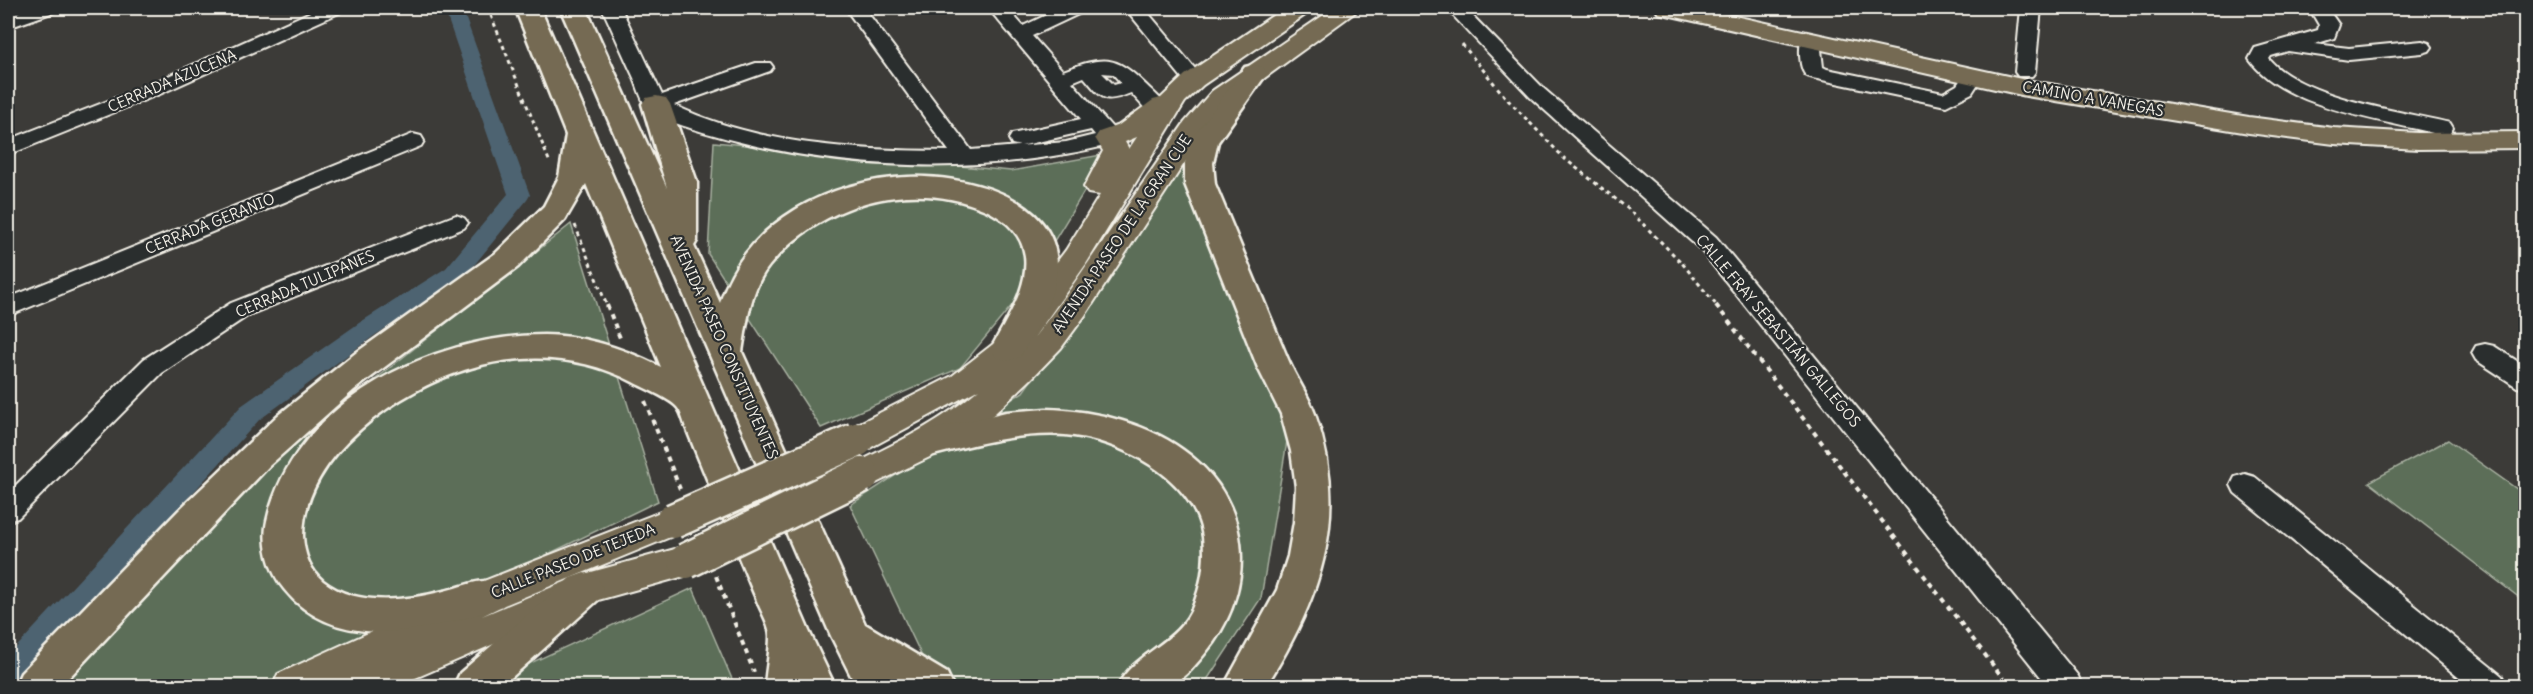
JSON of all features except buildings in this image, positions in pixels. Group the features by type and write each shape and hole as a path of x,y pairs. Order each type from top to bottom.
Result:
{"highway":[{"path":"527,8 790,634 815,687"},
{"name":"AVENIDA PASEO CONSTITUYENTES","path":"573,8 851,636 876,687"},
{"path":"1244,687 1268,651 1293,600 1312,539 1314,507 1313,477 1298,413 1276,373 1200,184 1199,163 1204,141 1254,73"},
{"path":"656,104 682,182 682,252"},
{"path":"35,687 238,474 288,426 347,379 507,260 531,239 565,199 574,177 580,136"},
{"path":"725,352 741,284 758,257 783,233 817,212 858,195 924,185 963,190 989,199 1011,211 1033,233 1041,267 1038,282 1008,349"},
{"path":"489,595 430,611 396,616 346,611 308,594 296,578 288,561 285,522 290,502 311,461 345,424 388,392 436,367 472,356 516,348 562,348 599,354 631,366 691,399"},
{"path":"926,444 1017,422 1065,422 1112,430 1133,438 1174,462 1190,477 1216,514 1224,535 1226,554 1219,592 1212,611 1187,648 1171,664 1138,687"},
{"path":"474,687 584,589"},
{"path":"785,687 790,634"},
{"path":"851,636 933,687"}],"main road":[{"name":"AVENIDA PASEO DE LA GRAN CUE","path":"856,440 963,384 1008,349 1076,257 1176,95 1299,8"},
{"name":"AVENIDA PASEO DE LA GRAN CUE","path":"862,476 926,444 982,405 1020,371 1050,340 1075,306 1194,128 1221,97 1349,8"},
{"name":"CAMINO A VANEGAS","path":"1667,8 1810,41 2073,96 2334,136 2418,141 2526,140"},
{"name":"CAMINO A VANEGAS","path":"1734,8 2025,72 2246,110 2386,125 2442,128 2526,126"},
{"path":"1102,131 1128,131 1176,95"},
{"path":"1076,257 1083,214 1117,151 1102,131"},
{"name":"CALLE PASEO DE TEJEDA","path":"292,687 489,595 673,521 856,440"},
{"name":"CALLE PASEO DE TEJEDA","path":"356,687 584,589 686,561 862,476"}],"street":[{"path":"8,22 47,8"},
{"name":"CERRADA AZUCENA","path":"8,148 153,90 334,8"},
{"path":"612,8 656,104 691,122 729,133 798,146 868,155 1075,149 1102,131 997,8"},
{"path":"854,8 962,151"},
{"path":"1027,42 1076,8"},
{"path":"1134,8 1176,95"},
{"name":"CALLE FRAY SEBASTIÁN GALLEGOS","path":"1455,8 1537,93 1708,243 2067,687"},
{"path":"2025,72 2031,8"},
{"path":"2318,8 2325,15 2329,25 2327,33 2262,52 2259,59 2263,69 2301,90 2442,128"},
{"path":"2283,46 2349,54 2422,47"},
{"path":"656,104 763,67"},
{"path":"1059,80 1089,70 1110,94 1134,85 1176,95"},
{"path":"2366,108 2381,117 2386,125"},
{"name":"CERRADA GERANIO","path":"8,307 413,141"},
{"name":"CERRADA TULIPANES","path":"8,510 153,366 240,309 456,223"},
{"path":"2485,353 2526,380"},
{"path":"2245,485 2491,687"}],"path":[{"path":"1456,36 1506,98 1565,159 1627,208 1682,263 1755,352 2010,687"}],"green space":[{"path":"714,142 1011,171 1107,154 1023,292 960,368 821,428 708,254"},
{"path":"1184,164 1289,429 1261,598 1203,686 936,686 850,505 1023,392"},
{"path":"571,224 658,501 275,686 62,686 256,474"},
{"path":"2448,440 2525,495 2525,602 2369,482"},
{"path":"693,588 735,686 481,686"}],"waterway":[{"path":"8,676 250,413 367,329 454,274 519,195 453,8"}]}
